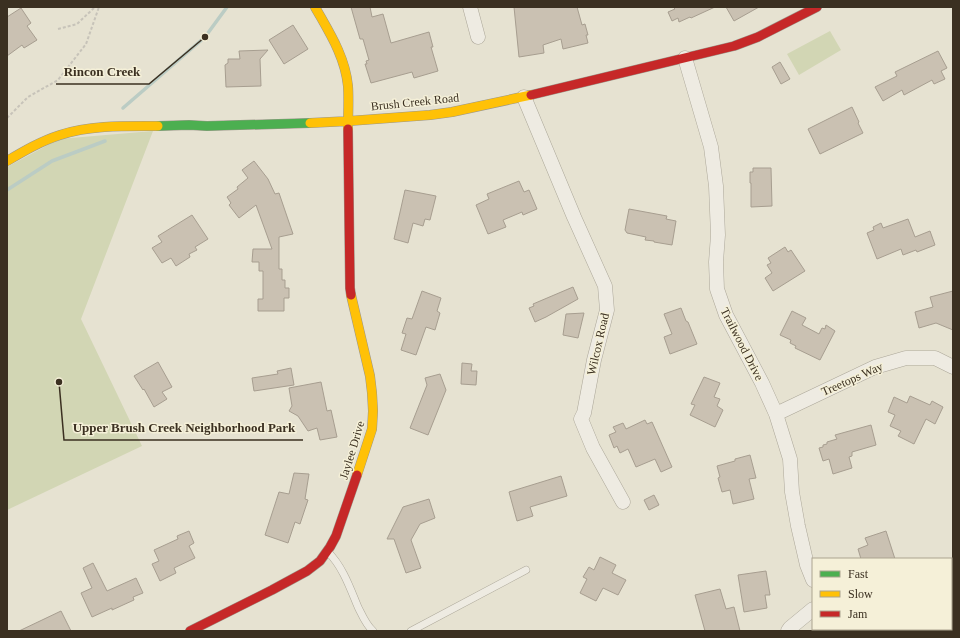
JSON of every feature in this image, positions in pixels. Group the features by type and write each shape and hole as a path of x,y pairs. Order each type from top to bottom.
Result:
{"street":[{"name":"Jaylee Drive","path":"190,631 247,604 319,562 328,552 338,532 372,429 374,414 373,391 354,312 350,288 348,87 342,58 315,7"},
{"path":"470,7 478,37"},
{"name":"Brush Creek Road","path":"7,161 37,144 60,135 85,129 349,121 452,112 524,97 734,46 758,37 817,7"},
{"name":"Trailwood Drive","path":"685,58 711,147 716,186 718,235 716,262 717,289 726,315 762,383 776,414 790,459 792,492 798,526 807,565 812,578"},
{"name":"Wilcox Road","path":"524,97 574,218 605,286 607,310 594,360 584,413 581,419 592,448 623,502"},
{"name":"Treetops Way","path":"776,414 875,366 906,358 935,358 953,367"},
{"path":"788,631 812,610"}],"lane":[{"path":"328,552 335,559 364,620 373,631"},
{"path":"411,631 526,570"}],"path":[{"path":"58,29 77,24 95,7"},
{"path":"7,118 28,97 58,80 86,44 99,7"}],"green space":[{"path":"830,31 841,50 799,75 787,54"},
{"path":"153,131 81,319 142,446 7,510 7,167 59,139"}],"building":[{"path":"351,7 370,7 372,17 383,14 391,43 429,32 433,47 431,47 438,71 414,78 412,72 371,83 365,64 367,64 366,61 369,60 363,39 360,39"},
{"path":"514,7 577,7 582,25 585,24 588,35 586,35 588,43 563,49 561,39 543,45 544,53 519,57"},
{"path":"673,7 715,7 679,22 678,18 672,21 668,12 675,9"},
{"path":"726,7 759,7 734,21"},
{"path":"21,8 31,23 27,26 37,40 24,48 22,45 7,56 7,17"},
{"path":"293,25 308,49 284,64 269,40"},
{"path":"268,50 260,59 261,86 226,87 225,65 228,63 228,59 240,59 239,51"},
{"path":"938,51 947,68 941,71 945,79 934,84 932,80 904,95 902,90 883,101 875,87 897,76 895,72"},
{"path":"780,62 790,79 781,84 772,67"},
{"path":"852,107 863,133 820,154 808,129"},
{"path":"254,161 268,179 275,194 279,193 293,234 279,237 279,269 282,269 282,280 285,280 285,288 289,288 289,298 284,298 284,311 258,311 258,299 263,299 263,271 259,271 259,262 252,262 253,249 272,249 256,205 239,218 229,205 231,203 227,197 238,189 237,187 248,178 242,170"},
{"path":"753,168 771,168 772,206 751,207 750,172 753,172"},
{"path":"519,181 524,192 529,190 537,209 523,215 522,212 503,220 506,227 488,234 476,205 489,199 487,194"},
{"path":"405,190 436,196 430,220 425,219 423,226 413,223 408,243 394,239"},
{"path":"629,209 667,216 666,219 676,221 672,245 645,240 646,237 627,233 625,230"},
{"path":"192,215 208,239 195,247 197,250 189,254 190,257 176,266 171,258 162,263 152,248 162,242 158,236"},
{"path":"908,219 915,237 930,231 935,245 917,252 916,250 903,255 901,249 877,259 867,233 874,230 873,227 881,223 883,228"},
{"path":"785,247 788,252 791,250 805,271 773,291 765,278 772,273 767,265 771,263 768,258"},
{"path":"573,287 578,299 535,322 529,308 534,306 533,304"},
{"path":"422,291 441,298 437,311 440,313 435,330 426,327 416,355 401,350 406,334 402,333 407,318 412,319"},
{"path":"953,291 953,330 936,323 919,328 915,312 933,307 930,297"},
{"path":"681,308 697,344 670,354 664,337 672,334 664,314"},
{"path":"792,311 806,318 802,325 819,334 822,328 825,329 826,325 835,331 820,360 795,348 796,346 790,343 791,340 780,335"},
{"path":"584,313 578,338 563,335 566,314"},
{"path":"158,362 172,387 162,392 167,399 154,407 144,389 143,390 134,376"},
{"path":"462,363 472,364 471,371 477,371 476,385 461,384"},
{"path":"291,368 294,385 254,391 252,378 278,374 277,371"},
{"path":"440,374 446,390 428,435 410,428 427,385 425,378"},
{"path":"704,377 720,383 714,397 720,399 717,406 723,410 715,427 690,415 695,405 691,404"},
{"path":"321,382 327,411 331,410 337,437 320,440 317,428 308,431 298,416 289,411 292,406 289,388"},
{"path":"910,396 930,405 932,401 943,407 935,424 926,419 914,444 898,436 901,431 890,426 895,415 888,412 894,397 907,403"},
{"path":"645,420 647,424 652,422 672,467 661,472 655,459 636,467 628,449 620,453 617,446 614,448 609,435 616,432 613,427 623,423 626,429"},
{"path":"871,425 876,445 852,452 852,456 849,457 852,468 833,474 829,459 823,461 819,448 827,444 827,442 837,439 835,435"},
{"path":"750,455 756,478 749,479 754,499 733,504 730,490 722,492 718,478 720,477 717,466"},
{"path":"294,473 309,474 305,499 308,500 300,524 295,522 288,543 265,535 279,492 289,494"},
{"path":"561,476 567,496 530,507 533,516 517,521 509,492"},
{"path":"654,495 659,505 649,510 644,500"},
{"path":"429,499 435,518 420,524 411,540 421,568 406,573 394,539 387,539 403,507"},
{"path":"189,531 194,543 189,546 195,558 174,568 176,573 160,581 152,564 159,561 154,550 178,539 177,536"},
{"path":"886,531 895,558 861,558 858,549 868,545 865,538"},
{"path":"600,557 616,565 612,573 626,580 618,595 603,588 596,601 580,593 587,579 583,577 589,567 594,570"},
{"path":"93,563 107,591 136,578 143,593 133,597 134,600 92,617 81,593 92,588 83,568"},
{"path":"766,571 770,595 765,595 767,608 744,612 738,575"},
{"path":"720,589 726,609 734,607 740,631 705,631 695,595"},
{"path":"61,611 71,631 19,631"}],"waterway":[{"path":"123,108 205,37 227,7"},
{"path":"7,190 52,161 105,141"}],"traffic: fast":[{"path":"158,126 310,123"}],"traffic: slow":[{"path":"315,7 331,35 344,65 348,86 348,129"},
{"path":"310,123 430,115 452,112 531,95"},
{"path":"7,161 53,137 84,129 158,126"},
{"path":"351,295 370,376 373,411 372,429 357,475"}],"traffic: jam":[{"path":"531,95 734,46 758,37 817,7"},
{"path":"348,129 351,295"},
{"path":"190,631 272,590 307,571 320,561 336,536 357,475"}],"place":[{"name":"Rincon Creek","path":"205,37"},
{"name":"Upper Brush Creek Neighborhood Park","path":"59,382"}]}
